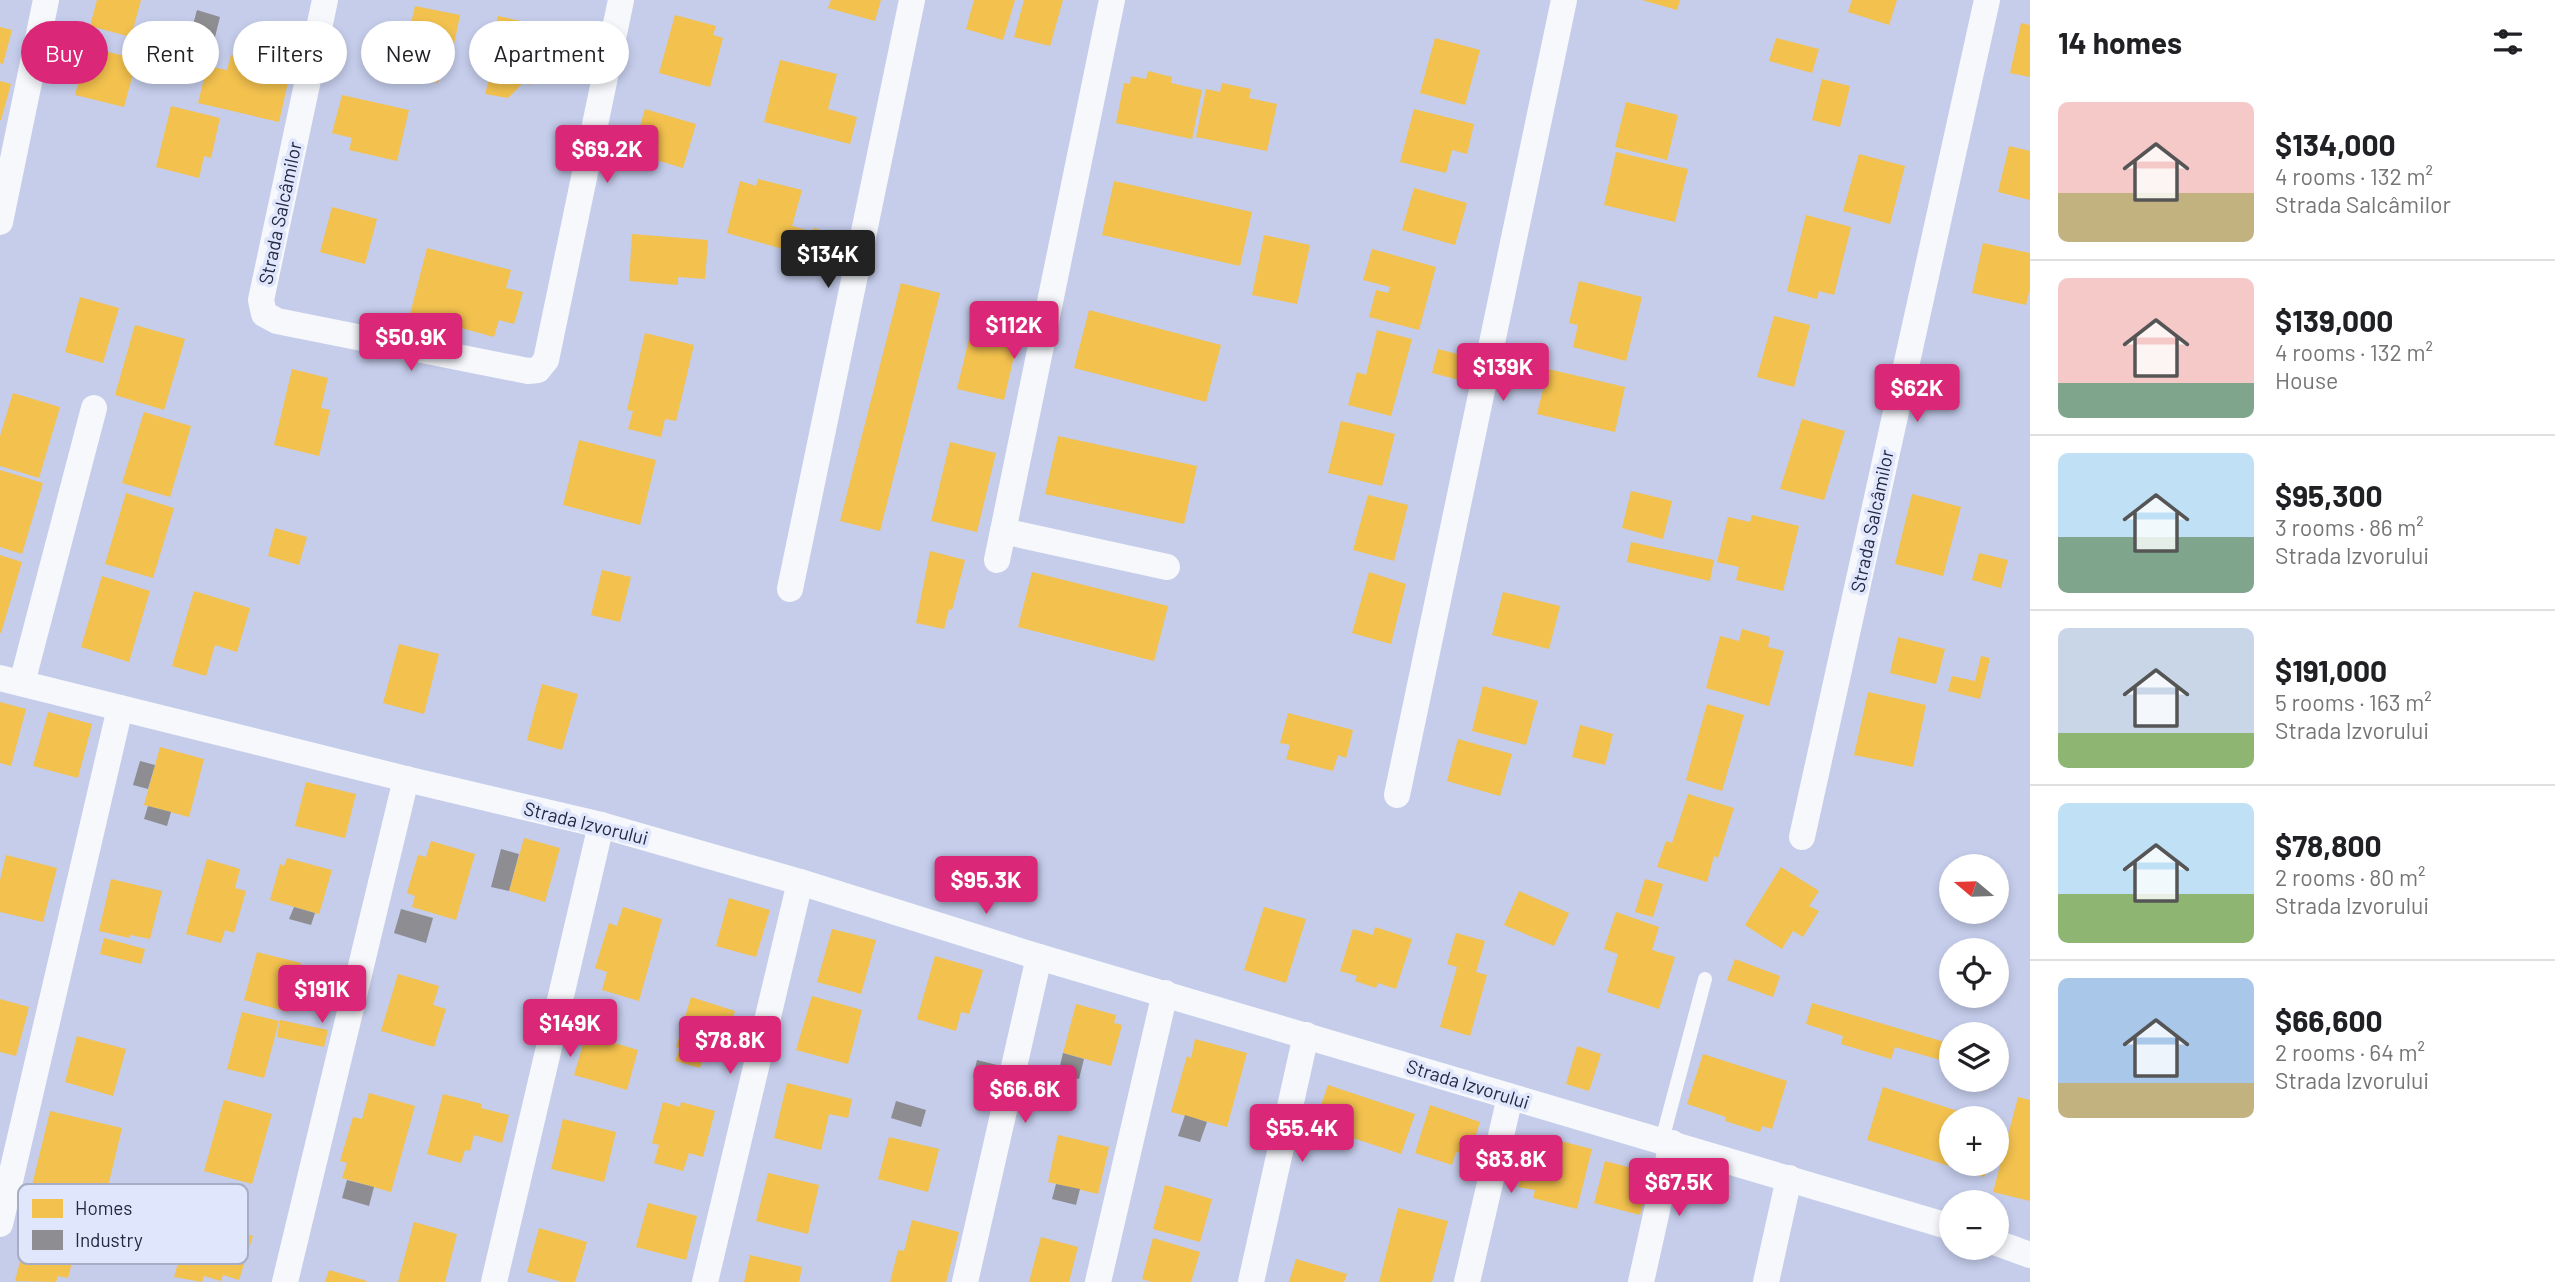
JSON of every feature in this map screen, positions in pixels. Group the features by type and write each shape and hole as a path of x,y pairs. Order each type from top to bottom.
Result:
{"street":[{"path":"0,222 46,0"},
{"name":"Strada Salcâmilor","path":"325,0 261,300 264,314 277,321 528,372 538,370 545,360 621,0"},
{"path":"790,589 912,0"},
{"path":"997,560 1112,0"},
{"path":"1397,795 1564,0"},
{"name":"Strada Salcâmilor","path":"1802,837 1987,0"},
{"path":"11,680 94,408"},
{"path":"1003,531 1167,567"},
{"name":"Strada Izvorului","path":"11,680 405,779 601,825 800,882 1039,957 1939,1223"},
{"path":"0,1224 120,708"},
{"path":"285,1282 405,779"},
{"path":"494,1282 601,825"},
{"path":"705,1282 800,882"},
{"path":"965,1282 1039,957"},
{"path":"1098,1282 1165,993"},
{"path":"1251,1282 1307,1035"},
{"path":"1467,1282 1510,1097"},
{"path":"1641,1282 1667,1142"},
{"path":"1766,1282 1789,1178"},
{"path":"2009,1247 2030,1255"}],"lane":[{"path":"1667,1142 1705,979"}],"building: Homes":[{"path":"97,0 141,0 135,21 122,21 122,35 108,31 108,21 91,21"},
{"path":"831,0 881,0 875,21 828,8"},
{"path":"974,0 1015,0 1003,40 966,29"},
{"path":"1024,0 1063,0 1050,46 1014,37"},
{"path":"1642,0 1680,0 1677,10"},
{"path":"1852,0 1897,0 1889,25 1848,12"},
{"path":"415,6 460,15 455,40 455,21 412,21"},
{"path":"675,15 716,26 713,35 723,38 710,87 659,73"},
{"path":"498,16 522,21 497,21"},
{"path":"2021,23 2030,25 2030,77 2010,73"},
{"path":"0,27 12,30 3,64 0,63"},
{"path":"1435,38 1480,50 1465,105 1420,93"},
{"path":"1776,38 1819,49 1812,73 1769,61"},
{"path":"108,52 122,55 122,84 130,84 124,107 75,95 78,84 108,84"},
{"path":"231,55 233,84 288,84 279,122 198,103 203,84 219,84 219,68 227,70"},
{"path":"780,60 837,74 828,109 857,117 850,144 764,122"},
{"path":"1148,71 1172,77 1171,83 1202,90 1192,139 1116,123 1124,83 1130,84 1131,76 1146,79"},
{"path":"1822,79 1850,86 1840,127 1812,120"},
{"path":"0,81 11,84 1,120 0,120"},
{"path":"1222,83 1251,89 1249,98 1277,104 1267,151 1196,137 1206,89 1220,92"},
{"path":"488,84 522,84 508,98 485,94"},
{"path":"342,95 409,110 397,161 349,150 352,138 332,133"},
{"path":"1626,102 1678,115 1667,160 1615,147"},
{"path":"171,106 220,118 211,158 204,156 199,178 156,167"},
{"path":"645,109 696,124 683,168 632,153"},
{"path":"1414,109 1474,124 1467,154 1452,150 1446,173 1400,162"},
{"path":"2009,146 2030,151 2030,200 1998,192"},
{"path":"1616,152 1688,169 1675,222 1604,205"},
{"path":"1859,154 1905,166 1890,224 1843,211"},
{"path":"758,179 802,190 792,226 813,232 814,228 845,237 838,265 727,233 740,181 756,186"},
{"path":"1114,181 1252,212 1240,266 1102,235"},
{"path":"1414,188 1467,203 1455,245 1402,230"},
{"path":"332,207 377,219 365,264 320,252"},
{"path":"1806,215 1851,227 1834,295 1819,291 1817,299 1787,291"},
{"path":"632,234 708,240 705,279 678,277 678,285 629,281"},
{"path":"1264,235 1310,245 1297,304 1252,295"},
{"path":"1983,243 2030,253 2030,288 2026,305 1972,293"},
{"path":"427,248 511,270 506,288 523,292 514,324 499,320 494,337 410,314"},
{"path":"1372,249 1436,267 1419,330 1369,317 1376,290 1388,293 1390,287 1363,280"},
{"path":"1579,281 1642,297 1626,361 1573,347 1578,325 1569,323"},
{"path":"901,283 940,293 880,531 840,521"},
{"path":"80,297 119,308 103,363 65,352"},
{"path":"976,310 1022,321 1004,400 957,389"},
{"path":"1089,310 1221,345 1206,402 1074,368"},
{"path":"1774,316 1810,325 1794,387 1757,377"},
{"path":"135,325 185,339 164,410 115,395"},
{"path":"1377,330 1412,339 1391,416 1348,405 1357,372 1366,375"},
{"path":"645,333 694,345 676,421 665,419 661,437 628,429 633,411 627,410"},
{"path":"1438,349 1473,358 1467,382 1432,373"},
{"path":"292,369 328,378 321,408 330,410 319,456 274,445"},
{"path":"1548,369 1625,387 1615,432 1537,414"},
{"path":"13,393 60,407 39,478 0,466 0,436"},
{"path":"144,412 191,426 170,497 122,483"},
{"path":"1802,419 1845,431 1824,500 1780,489"},
{"path":"1341,421 1395,434 1382,486 1328,473"},
{"path":"1058,436 1197,466 1184,524 1045,494"},
{"path":"579,440 656,460 640,525 563,505"},
{"path":"950,442 996,453 977,532 931,521"},
{"path":"0,470 43,483 22,554 0,547"},
{"path":"1631,491 1672,501 1663,539 1622,528"},
{"path":"126,493 174,508 153,578 105,564"},
{"path":"1912,494 1961,507 1943,576 1895,564"},
{"path":"1368,495 1408,505 1394,561 1353,550"},
{"path":"1752,515 1799,526 1783,591 1736,580 1739,567 1717,562 1728,517 1750,522"},
{"path":"275,528 307,537 299,565 268,556"},
{"path":"1631,542 1714,560 1710,581 1627,562"},
{"path":"930,551 965,560 952,610 949,609 944,629 916,623"},
{"path":"1979,553 2008,560 2001,588 1972,580"},
{"path":"0,555 22,562 1,633 0,633"},
{"path":"602,570 631,577 620,622 591,615"},
{"path":"1032,572 1168,606 1154,661 1018,627"},
{"path":"1369,572 1406,584 1391,644 1352,633"},
{"path":"102,576 150,591 129,662 81,647"},
{"path":"194,591 250,608 237,652 215,645 206,676 172,666"},
{"path":"1503,592 1560,606 1549,649 1492,635"},
{"path":"1742,629 1770,637 1768,647 1784,651 1769,706 1706,688 1720,636 1739,641"},
{"path":"1898,637 1945,649 1936,684 1890,673"},
{"path":"399,644 439,654 424,714 383,703"},
{"path":"1981,656 1990,658 1980,699 1948,691 1952,676 1975,681"},
{"path":"542,684 578,694 562,750 527,740"},
{"path":"1483,686 1538,701 1526,745 1472,731"},
{"path":"1868,692 1926,705 1913,767 1854,755"},
{"path":"0,702 26,709 11,766 0,763"},
{"path":"1707,704 1744,715 1722,791 1686,780"},
{"path":"48,712 92,724 78,778 33,766"},
{"path":"1288,713 1353,730 1346,758 1338,755 1333,771 1286,759 1290,745 1280,743"},
{"path":"1580,725 1613,734 1605,765 1572,757"},
{"path":"1458,739 1512,754 1500,796 1447,781"},
{"path":"160,747 204,759 189,817 144,805"},
{"path":"306,782 356,794 345,838 295,826"},
{"path":"1688,794 1734,808 1718,858 1714,856 1707,882 1657,867 1666,841 1672,843"},
{"path":"524,838 560,848 545,902 509,891"},
{"path":"431,841 475,854 456,920 412,907 415,896 407,893 418,855 426,857"},
{"path":"6,855 57,868 43,922 0,912 0,880"},
{"path":"287,858 332,870 319,914 270,900 280,864 284,866"},
{"path":"207,859 240,869 235,888 246,891 234,933 225,930 221,943 186,934"},
{"path":"1781,867 1819,891 1809,906 1819,911 1803,937 1793,931 1782,949 1745,925"},
{"path":"111,879 162,891 150,939 130,935 129,938 99,931"},
{"path":"1645,879 1663,884 1653,917 1635,912"},
{"path":"1519,891 1569,913 1554,946 1504,925"},
{"path":"729,898 770,910 756,957 716,946"},
{"path":"623,907 662,919 639,1001 602,990 607,972 595,968 609,923 617,926"},
{"path":"1264,907 1306,919 1286,983 1244,970"},
{"path":"1616,912 1659,927 1652,950 1675,957 1659,1009 1607,992 1618,954 1604,949"},
{"path":"1375,927 1412,939 1396,989 1378,983 1376,988 1355,981 1357,976 1340,971 1353,929 1373,935"},
{"path":"832,929 876,940 861,994 817,982"},
{"path":"1456,933 1485,941 1476,972 1487,975 1470,1036 1440,1027 1457,967 1447,964"},
{"path":"104,938 145,949 141,964 100,954"},
{"path":"257,952 301,963 288,1012 244,1000"},
{"path":"935,956 983,970 969,1014 961,1012 956,1031 917,1019"},
{"path":"1735,959 1780,976 1773,997 1727,980"},
{"path":"398,974 439,986 433,1005 446,1009 434,1047 381,1031"},
{"path":"812,996 862,1010 848,1064 796,1050"},
{"path":"691,997 735,1011 721,1060 704,1055 700,1068 675,1061 680,1048 676,1047"},
{"path":"0,999 29,1007 16,1056 0,1052"},
{"path":"1812,1003 1939,1040 1939,1060 1895,1047 1891,1059 1841,1044 1843,1036 1806,1024"},
{"path":"1076,1004 1116,1015 1114,1023 1122,1025 1111,1066 1063,1053"},
{"path":"242,1012 279,1021 264,1078 227,1069"},
{"path":"280,1020 328,1030 324,1047 277,1037"},
{"path":"592,1022 612,1028 608,1041 638,1050 627,1090 574,1075"},
{"path":"77,1036 126,1049 113,1096 65,1082"},
{"path":"1195,1039 1247,1053 1227,1127 1171,1112 1187,1056 1191,1058"},
{"path":"1577,1046 1601,1054 1589,1091 1566,1084"},
{"path":"1703,1054 1787,1081 1772,1129 1762,1126 1760,1132 1725,1121 1726,1117 1687,1104"},
{"path":"787,1083 852,1099 848,1118 829,1114 821,1150 774,1138"},
{"path":"1328,1085 1415,1114 1401,1154 1314,1125"},
{"path":"1883,1087 1942,1106 1939,1106 1939,1163 1867,1140"},
{"path":"369,1093 415,1106 391,1192 342,1178 347,1163 340,1161 353,1117 362,1119"},
{"path":"443,1094 482,1104 481,1108 509,1115 502,1143 474,1135 470,1151 465,1150 461,1163 427,1154"},
{"path":"2018,1097 2030,1100 2030,1201 2009,1196 2009,1190 1994,1190 1997,1176 2009,1176 2009,1131"},
{"path":"224,1100 272,1114 252,1184 204,1171"},
{"path":"663,1102 680,1107 681,1102 715,1111 703,1157 689,1153 683,1171 654,1163 659,1145 652,1143"},
{"path":"1430,1105 1480,1122 1469,1156 1456,1152 1452,1165 1415,1153"},
{"path":"50,1111 122,1128 109,1184 32,1184"},
{"path":"563,1119 616,1132 604,1182 551,1169"},
{"path":"1058,1135 1109,1147 1098,1194 1048,1182"},
{"path":"889,1137 939,1149 928,1192 878,1179"},
{"path":"1549,1138 1592,1149 1577,1209 1533,1198 1535,1190 1518,1187 1527,1151 1544,1155"},
{"path":"1605,1161 1651,1173 1640,1215 1594,1203"},
{"path":"768,1173 819,1185 808,1234 756,1221"},
{"path":"1165,1185 1212,1199 1200,1242 1153,1229"},
{"path":"648,1203 697,1216 686,1260 636,1247"},
{"path":"1398,1208 1448,1221 1432,1282 1379,1282"},
{"path":"912,1220 959,1232 946,1282 890,1282 898,1250 904,1251"},
{"path":"414,1222 457,1234 445,1282 398,1282"},
{"path":"539,1228 587,1242 575,1282 562,1282 527,1272"},
{"path":"248,1235 253,1236 248,1252"},
{"path":"1041,1237 1078,1247 1069,1282 1029,1282"},
{"path":"1153,1238 1200,1252 1191,1282 1152,1282 1142,1279"},
{"path":"750,1255 802,1267 799,1282 744,1282"},
{"path":"1296,1259 1347,1274 1344,1282 1289,1282"},
{"path":"19,1264 72,1264 68,1278 58,1276 56,1282 15,1281"},
{"path":"178,1264 244,1264 239,1280 223,1275 221,1281 204,1276 202,1282 174,1277"},
{"path":"329,1270 367,1281 325,1282"}],"building: Industry":[{"path":"197,10 220,17 219,21 194,21"},
{"path":"140,761 155,765 148,789 133,785"},
{"path":"148,806 171,812 167,826 144,819"},
{"path":"501,849 519,854 509,891 491,887"},
{"path":"294,907 315,913 311,925 289,919"},
{"path":"401,909 433,918 426,943 394,933"},
{"path":"1063,1053 1084,1059 1079,1079 1058,1074"},
{"path":"977,1060 997,1065 993,1082 973,1077"},
{"path":"896,1101 926,1110 921,1127 891,1118"},
{"path":"1185,1115 1207,1122 1200,1142 1178,1136"},
{"path":"347,1180 374,1187 369,1206 342,1198"},
{"path":"1056,1184 1080,1189 1076,1205 1052,1199"}]}
